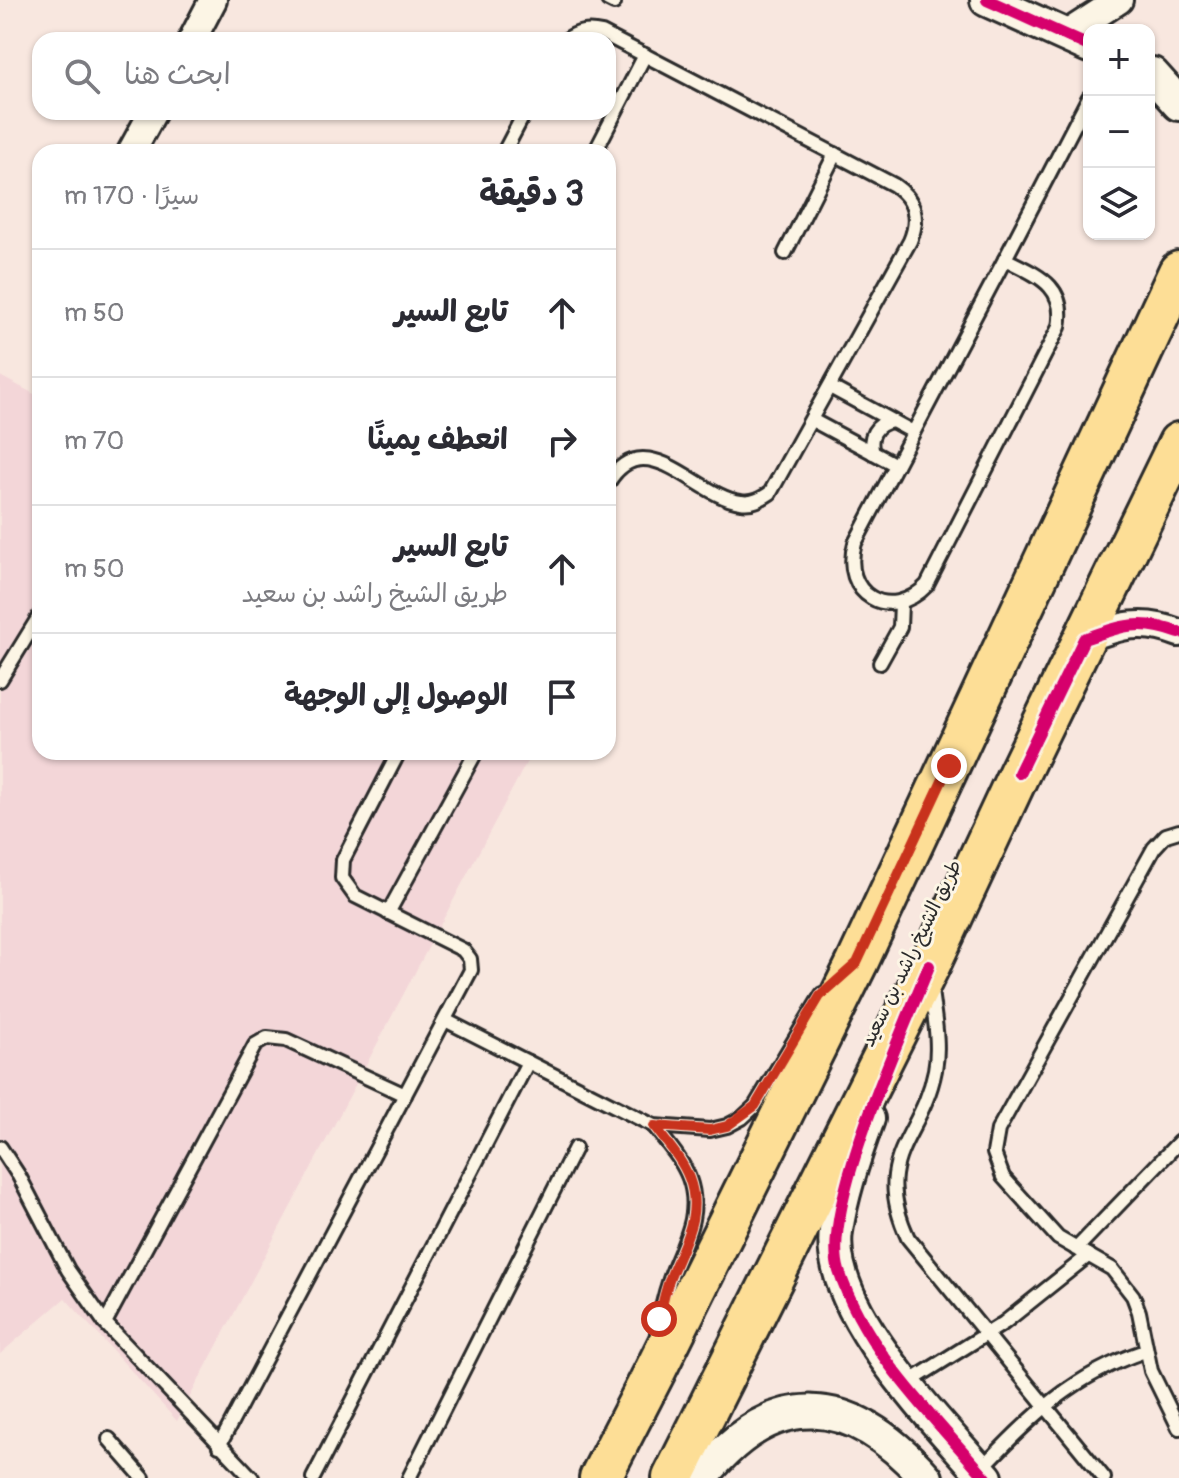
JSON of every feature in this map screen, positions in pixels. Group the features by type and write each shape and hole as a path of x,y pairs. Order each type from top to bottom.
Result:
{"main road":[{"path":"600,1478 857,963 1179,272"},
{"name":"طريق الشيخ راشد بن سعيد","path":"673,1478 929,966 1179,443"}],"street":[{"path":"196,32 213,0"},
{"path":"987,0 1077,40 1119,0"},
{"path":"1160,74 1179,104"},
{"path":"135,144 149,120"},
{"path":"1019,773 1084,639 1121,625 1148,625 1179,633"},
{"path":"929,966 859,1141 836,1233 839,1269 863,1326 906,1384 983,1474"},
{"path":"701,1478 717,1458 747,1431 783,1414 809,1410 851,1418 881,1437 926,1478"}],"lane":[{"path":"616,40 903,191 910,199 916,220 910,241 770,493 751,502 730,500 654,459 629,462 616,472"},
{"path":"616,111 645,55"},
{"path":"1005,259 1049,284 1060,305 1059,327 927,585 916,597 901,603 886,603 871,598 859,588 852,574 851,558 855,543 1083,109"},
{"path":"508,144 521,120"},
{"path":"599,144 611,120"},
{"path":"785,253 835,154"},
{"path":"830,387 913,432"},
{"path":"812,420 896,465"},
{"path":"873,453 874,432 879,426 892,421"},
{"path":"880,663 900,627 901,603"},
{"path":"0,680 32,628"},
{"path":"219,1446 471,970 470,959 463,950 349,891 342,878 343,860 395,760"},
{"path":"388,913 472,760"},
{"path":"1179,831 1166,835 1154,848 994,1141 997,1166 1003,1177 1051,1230 1076,1249 1112,1269 1133,1296 1139,1312 1145,1351 1158,1390 1179,1428"},
{"path":"445,1020 654,1126 710,1130 742,1118 766,1092 820,996 857,963"},
{"path":"929,966 937,1059 931,1086 898,1158 895,1175 897,1209 908,1238 1104,1478"},
{"path":"105,1323 255,1045 267,1038 286,1040 405,1095"},
{"path":"313,1478 528,1062"},
{"path":"654,1126 682,1163 689,1178 694,1208 690,1234 661,1308 655,1345 655,1371"},
{"path":"1076,1249 1179,1142"},
{"path":"0,1147 19,1176 68,1270 105,1323 252,1478"},
{"path":"409,1478 575,1148"},
{"path":"906,1384 987,1334 1089,1255"},
{"path":"983,1474 1045,1405 1101,1368 1145,1351"},
{"path":"109,1439 143,1478"}],"shaded area":[{"path":"0,376 32,393 32,760 528,760 177,1421 65,1298 0,1354"}],"cycle path":[{"path":"987,0 1083,43"},
{"path":"1019,773 1084,639 1109,630 1142,625 1179,633"},
{"path":"929,966 884,1075 852,1165 836,1243 839,1271 865,1328 883,1355 986,1478"}],"route":[{"path":"659,1319 671,1276 690,1234 694,1208 689,1178 682,1163 654,1126 710,1130 727,1126 755,1106 820,996 857,963 949,766"}]}
